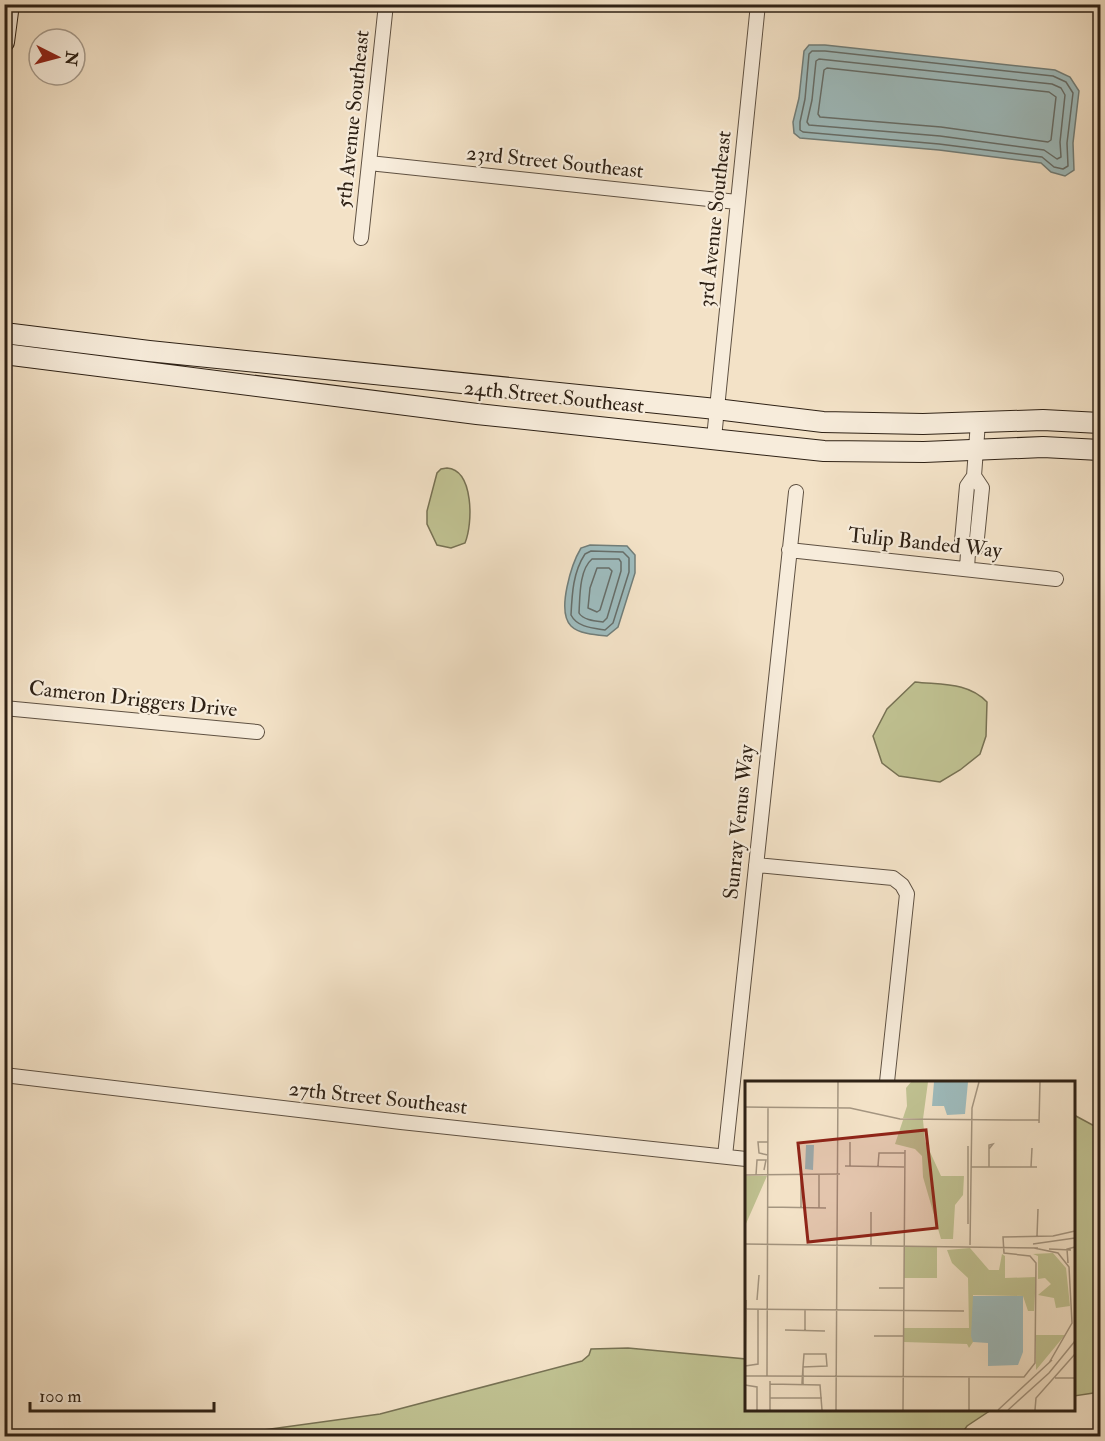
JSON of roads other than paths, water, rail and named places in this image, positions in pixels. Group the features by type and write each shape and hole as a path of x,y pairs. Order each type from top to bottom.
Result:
{"street":[{"path":"4,42 9,4"},
{"name":"5th Avenue Southeast","path":"361,237 386,4"},
{"name":"3rd Avenue Southeast","path":"714,438 758,4"},
{"name":"23rd Street Southeast","path":"369,163 737,202"},
{"name":"24th Street Southeast","path":"4,333 149,351 823,422 923,424 1043,420 1101,423"},
{"name":"24th Street Southeast","path":"4,354 465,412 824,451 924,452 1043,447 1101,450"},
{"path":"967,569 968,552 976,548 982,488 974,476 978,422"},
{"name":"Sunray Venus Way","path":"725,1156 796,492"},
{"name":"Tulip Banded Way","path":"789,550 1056,579"},
{"name":"Cameron Driggers Drive","path":"4,708 257,732"},
{"path":"756,865 893,878 902,885 907,894 887,1081"},
{"name":"27th Street Southeast","path":"4,1075 401,1122 745,1159"}],"water":[{"path":"809,45 1055,70 1070,77 1079,91 1073,143 1074,170 1065,176 1051,172 1041,163 939,150 800,138 794,133 793,122 799,98 804,51"},
{"path":"590,545 627,546 635,555 635,573 618,627 607,636 588,634 574,629 567,619 565,610 567,587 574,564 581,548"}]}
